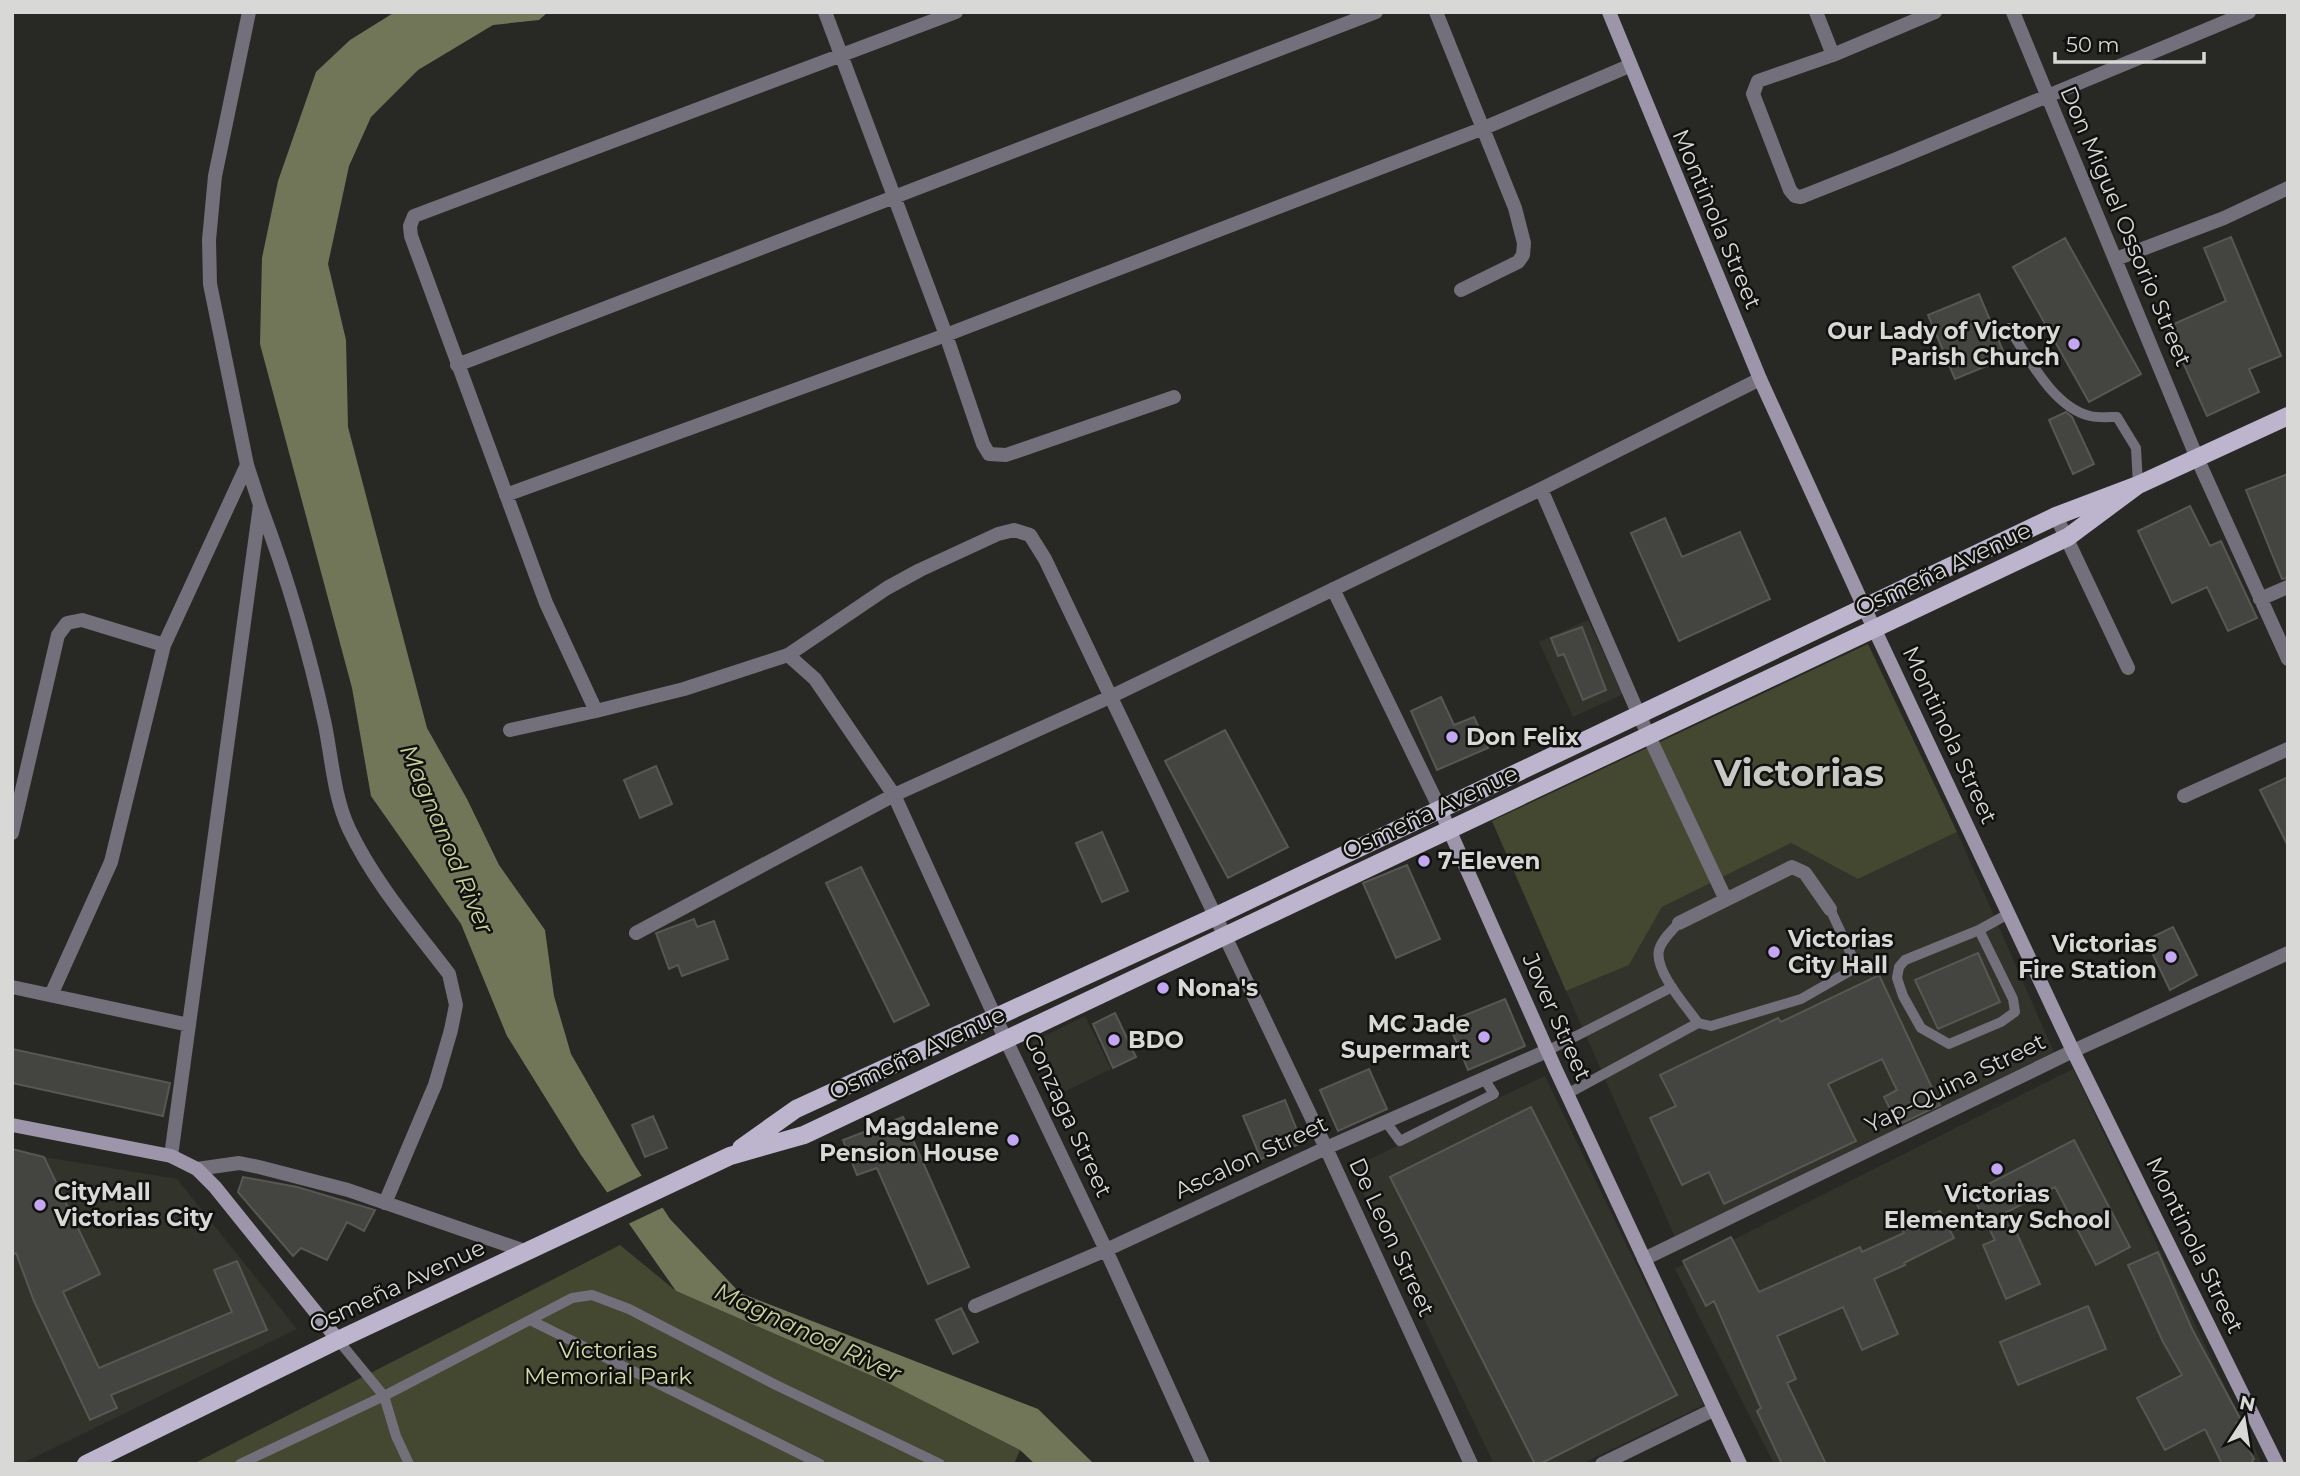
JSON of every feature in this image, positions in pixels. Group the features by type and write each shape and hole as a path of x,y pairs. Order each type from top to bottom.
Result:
{"main road":[{"name":"Osmeña Avenue","path":"730,1156 796,1109 1214,917 2056,516 2138,485 2288,416"},
{"name":"Osmeña Avenue","path":"86,1464 338,1340 658,1189 730,1156 804,1135 1649,737 2068,537 2138,485"}],"street":[{"path":"248,12 215,176 209,240 210,284 247,465 275,545 299,628 325,725 335,783 348,828 377,877 449,974 456,1005 435,1085 385,1203"},
{"path":"825,12 946,335 983,444 989,454 1006,455 1174,397"},
{"path":"596,711 546,603 457,365 411,236 410,226 414,216 956,12"},
{"path":"457,365 1376,12"},
{"path":"1436,12 1484,128 1524,243 1523,255 1518,262 1461,290"},
{"name":"Montinola Street","path":"1609,12 1760,379 1874,629 2073,1051 2277,1464"},
{"path":"1816,12 1833,55"},
{"path":"1935,12 1833,55 1758,81 1753,94 1790,190 1795,196 1801,197 1836,183 2249,12"},
{"name":"Don Miguel Ossorio Street","path":"2013,12 2197,458 2288,659"},
{"path":"506,495 946,335 1484,128 1629,66"},
{"path":"2116,259 2224,218 2288,188"},
{"path":"636,933 894,795 1110,697 1760,379"},
{"path":"51,995 111,862 164,645 247,465"},
{"path":"1541,488 1639,715 1726,900"},
{"path":"171,1156 260,505"},
{"path":"2056,516 2128,668"},
{"name":"De Leon Street","path":"510,730 684,688 788,654 887,588 919,570 998,534 1014,530 1030,535 1045,559 1326,1148 1471,1464"},
{"path":"2260,599 2288,587"},
{"name":"Jover Street","path":"1333,589 1440,809 1547,1051 1740,1464"},
{"path":"12,833 58,635 67,623 82,620 164,645"},
{"name":"Gonzaga Street","path":"788,654 815,679 894,795 1203,1464"},
{"path":"2184,796 2288,750"},
{"path":"1679,923 1792,867 1805,873 1830,909"},
{"name":"Yap-Quina Street","path":"1644,1259 2073,1051 2288,953"},
{"path":"12,987 189,1026"},
{"name":"Ascalon Street","path":"975,1306 1106,1250 1326,1148 1547,1051"},
{"path":"12,1125 171,1156 197,1169 215,1187 338,1340"},
{"path":"197,1169 239,1163 258,1167 348,1190 528,1252"},
{"path":"1602,1464 1713,1410"}],"lane":[{"path":"2009,328 2046,386 2089,416 2117,417 2136,448 2138,485"},
{"path":"1679,923 1659,949 1658,959 1672,987 1698,1023 1711,1026 1801,999 1857,967 1830,909"},
{"path":"1979,930 2013,999 2015,1012 2001,1022 1950,1044 1921,1028 1903,996 1897,978 1899,967 1906,960 1979,930 2008,914"},
{"path":"1547,1051 1672,987"},
{"path":"1567,1094 1698,1023"},
{"path":"1386,1122 1400,1141 1494,1094 1485,1079"},
{"path":"240,1464 384,1396 572,1298 592,1295 629,1309 776,1385 940,1464"},
{"path":"530,1320 820,1464"},
{"path":"338,1340 384,1396 396,1436 409,1464"}],"shaded area":[{"path":"1588,620 1623,694 1573,717 1539,642"},
{"path":"1957,832 2054,1052 1675,1237 1566,991 1629,965 1662,907 1791,843 1858,879"},
{"path":"1085,1016 1111,1069 1058,1095 1032,1042"},
{"name":"Victorias Elementary School","path":"2073,1069 2262,1464 1774,1464 1675,1269"},
{"path":"1545,1076 1704,1405 1581,1464 1494,1464 1351,1168"},
{"path":"12,1149 44,1157 177,1179 297,1329 21,1464 12,1464"}],"green space":[{"path":"1868,644 1957,832 1858,879 1791,843 1662,907 1629,965 1566,991 1492,821"},
{"name":"Victorias Memorial Park","path":"620,1245 676,1291 886,1382 1020,1450 1014,1464 193,1464"}],"water":[{"name":"Magnanod River","path":"395,12 548,12 539,20 493,25 418,70 371,117 349,166 328,264 346,340 348,427 427,728 467,799 499,865 545,930 554,996 571,1054 636,1167 670,1219 740,1293 1038,1409 1094,1464 1035,1464 1020,1450 886,1382 676,1291 581,1155 507,1036 461,924 371,796 352,688 260,344 262,258 278,181 316,72 350,40"}],"pier":[{"path":"645,1174 666,1206 626,1225 604,1194"}],"building":[{"path":"2231,237 2281,356 2249,369 2259,392 2207,416 2167,327 2226,301 2204,248"},
{"path":"2065,238 2141,374 2089,402 2013,267"},
{"path":"1979,294 2006,358 1955,379 1928,315"},
{"path":"2066,412 2072,417 2094,464 2073,474 2049,420"},
{"path":"2288,474 2288,578 2282,579 2246,490"},
{"path":"2190,506 2210,546 2221,541 2257,618 2228,631 2207,587 2172,603 2138,531"},
{"path":"1665,518 1682,557 1740,532 1770,599 1679,641 1631,533"},
{"path":"1582,627 1606,690 1583,700 1564,654 1558,656 1551,638"},
{"name":"Don Felix","path":"1441,697 1454,725 1474,717 1488,748 1437,770 1411,711"},
{"path":"1225,730 1288,847 1228,878 1165,761"},
{"path":"656,766 672,804 640,818 624,780"},
{"path":"2288,777 2288,846 2260,790"},
{"path":"1102,832 1128,891 1102,902 1076,843"},
{"path":"1407,865 1440,939 1396,958 1363,883"},
{"path":"861,867 929,1005 894,1022 826,883"},
{"path":"694,919 697,927 714,921 728,959 682,976 678,965 669,969 656,933"},
{"name":"Victorias Fire Station","path":"2173,927 2197,975 2170,990 2146,940"},
{"path":"1978,953 2000,1002 1938,1029 1915,980"},
{"path":"1879,975 1940,1105 1898,1125 1884,1097 1897,1090 1882,1059 1828,1084 1856,1141 1724,1204 1709,1172 1682,1185 1650,1118 1676,1106 1660,1075 1778,1018 1781,1022"},
{"path":"1505,999 1525,1046 1468,1070 1448,1022"},
{"name":"BDO","path":"1115,1013 1136,1057 1113,1068 1093,1024"},
{"path":"12,1049 170,1083 163,1116 12,1083"},
{"path":"1369,1069 1387,1109 1338,1131 1320,1090"},
{"path":"1285,1100 1302,1143 1261,1159 1243,1116"},
{"path":"1531,1107 1677,1395 1540,1464 1535,1464 1390,1177"},
{"path":"653,1116 667,1148 645,1157 632,1125"},
{"path":"903,1117 969,1267 928,1284 877,1168 857,1175 843,1140"},
{"path":"2074,1140 2130,1247 2096,1265 2055,1187 2007,1212 2040,1284 2006,1299 1983,1245 1995,1240 1971,1193"},
{"path":"12,1149 44,1157 100,1274 63,1292 99,1368 232,1312 214,1270 237,1261 267,1330 111,1395 117,1408 90,1420 34,1301 16,1253 12,1255"},
{"path":"243,1177 297,1187 375,1210 364,1231 347,1222 327,1260 301,1248 293,1256 238,1192"},
{"path":"1940,1211 1954,1238 1874,1279 1898,1334 1862,1350 1843,1307 1777,1336 1796,1379 1787,1383 1826,1464 1782,1464 1757,1411 1761,1408 1714,1301 1706,1306 1683,1261 1731,1237 1759,1292 1860,1247 1862,1252 1904,1233 1902,1230"},
{"path":"2158,1252 2192,1329 2241,1420 2236,1423 2254,1464 2222,1464 2205,1429 2165,1450 2137,1398 2182,1375 2163,1342 2128,1265"},
{"path":"2088,1306 2106,1349 2018,1385 2000,1342"},
{"path":"961,1308 978,1342 953,1354 936,1320"}],"place":[{"name":"Our Lady of Victory Parish Church","path":"2074,344"},
{"name":"Don Felix","path":"1452,737"},
{"name":"7-Eleven","path":"1424,861"},
{"name":"Victorias City Hall","path":"1774,952"},
{"name":"Victorias Fire Station","path":"2171,957"},
{"name":"Nona's","path":"1163,988"},
{"name":"MC Jade Supermart","path":"1484,1037"},
{"name":"BDO","path":"1114,1040"},
{"name":"Magdalene Pension House","path":"1013,1140"},
{"name":"Victorias Elementary School","path":"1997,1169"},
{"name":"CityMall Victorias City","path":"40,1205"}],"district":[{"name":"Victorias","path":"1799,772"}]}
